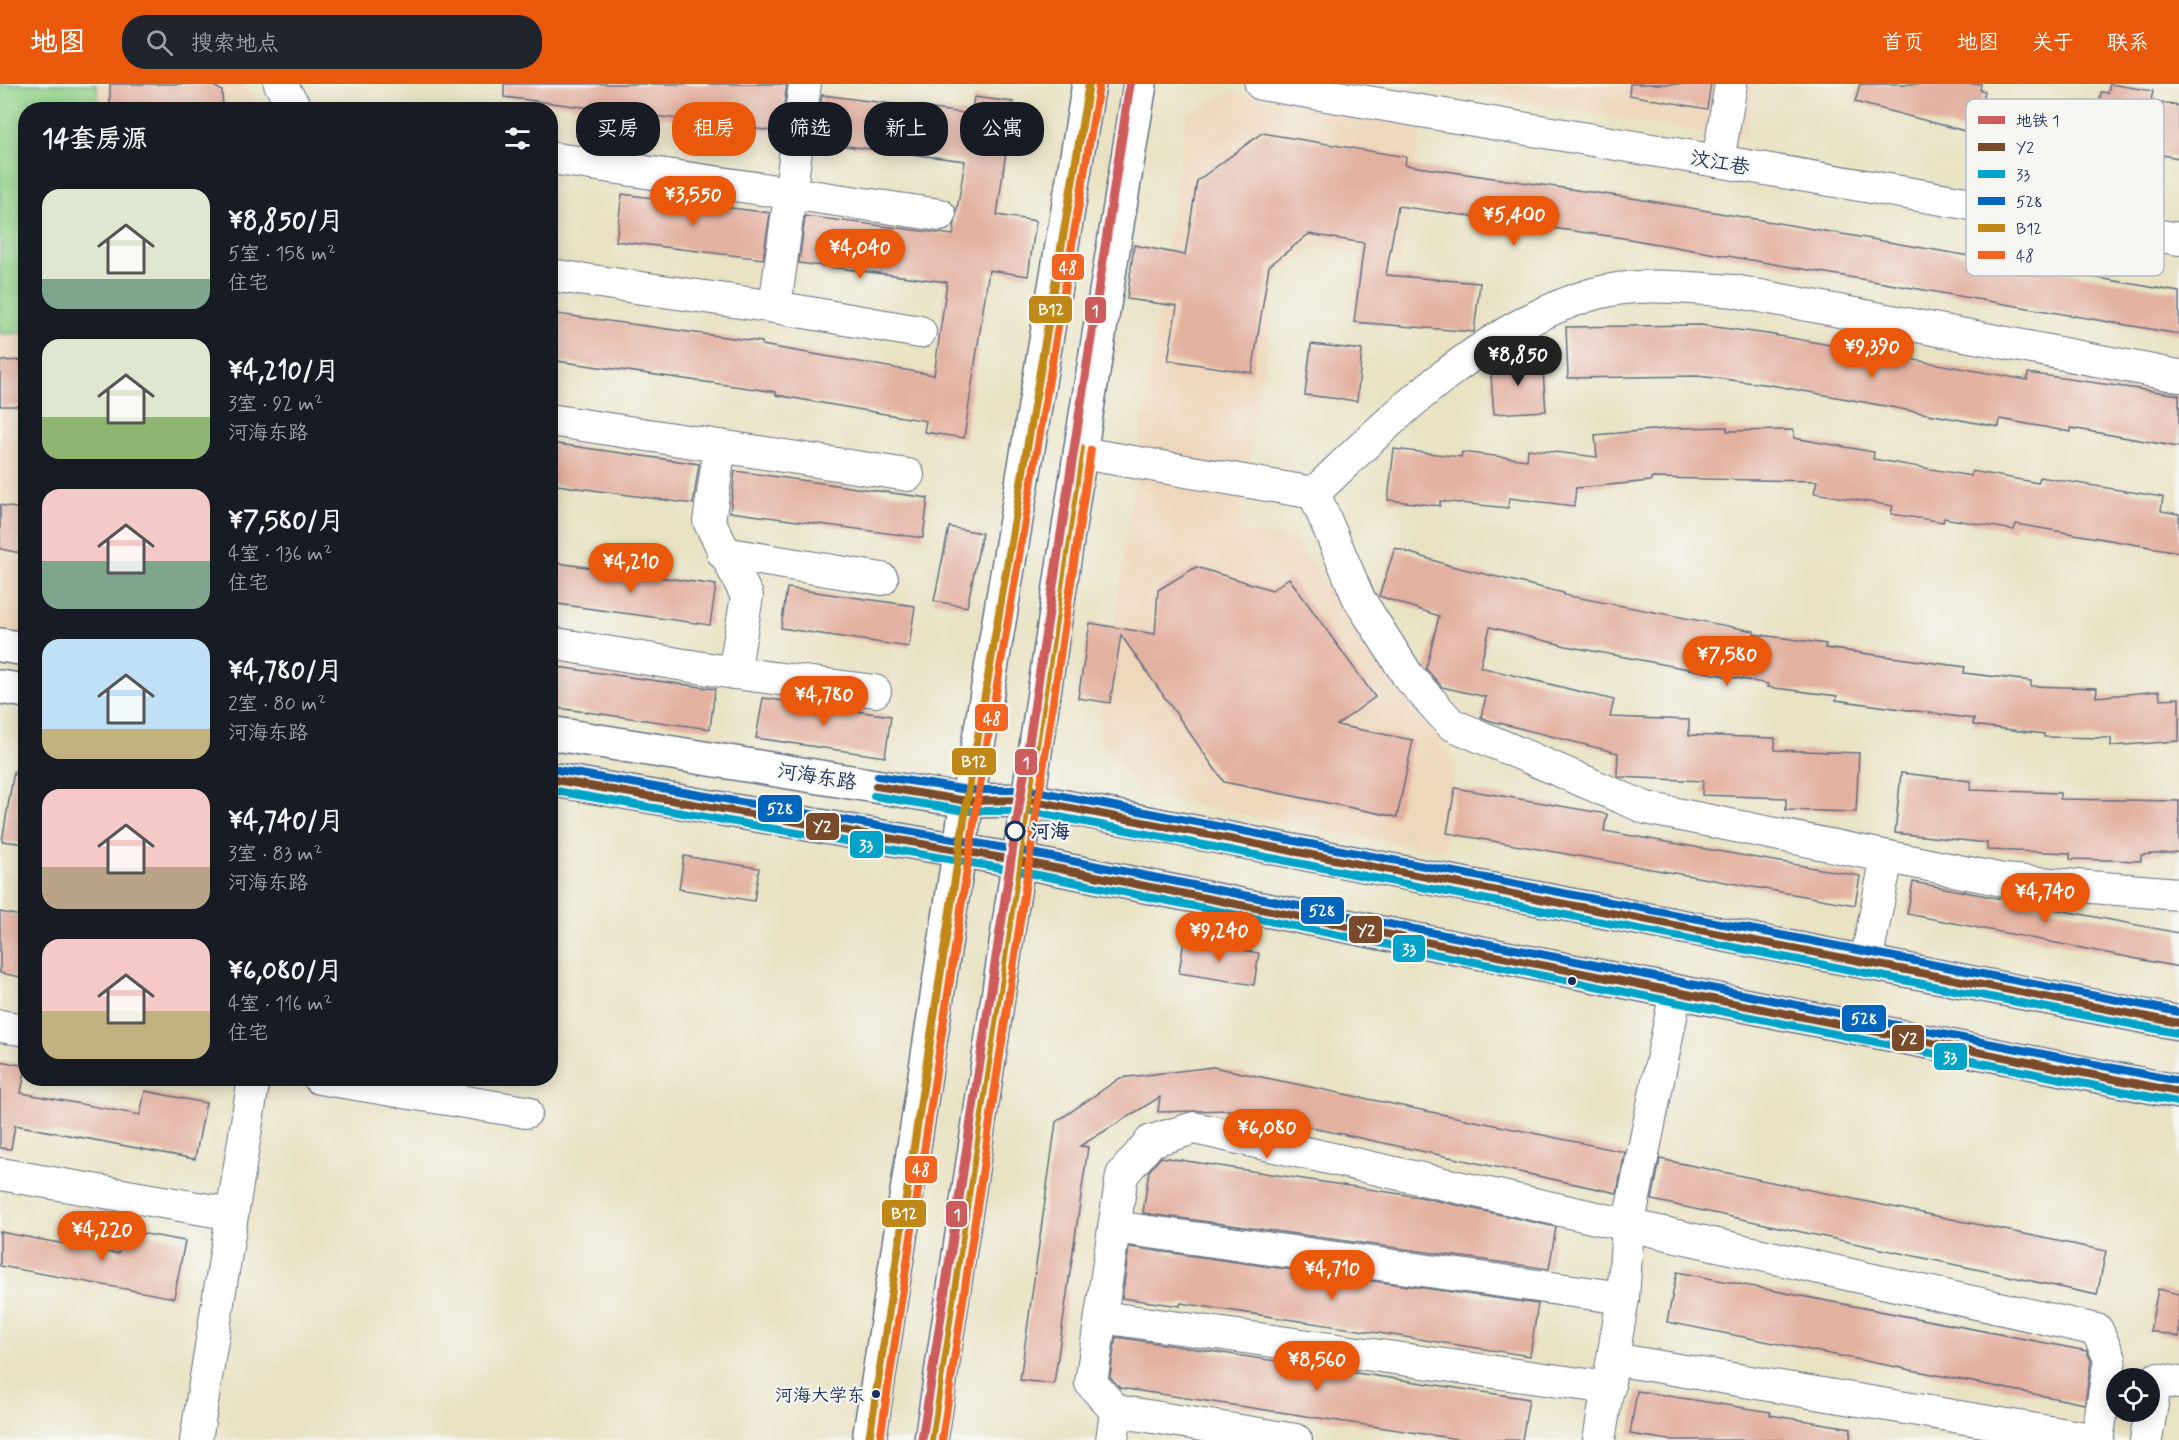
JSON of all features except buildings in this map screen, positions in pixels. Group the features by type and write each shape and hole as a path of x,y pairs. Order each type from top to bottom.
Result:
{"main road":[{"path":"869,1440 967,801 1089,84"},
{"path":"930,1440 1081,453 1140,84"},
{"path":"0,645 18,648"},
{"path":"0,687 18,690"},
{"name":"河海东路","path":"558,733 967,801 1029,800 2179,1023"},
{"path":"558,780 1020,861 2179,1092"}],"street":[{"path":"280,84 292,102"},
{"path":"775,307 805,84"},
{"name":"汶江巷","path":"1261,84 1966,203"},
{"path":"1718,161 1731,84"},
{"path":"558,159 940,215"},
{"name":"汶江巷","path":"2164,236 2179,239"},
{"path":"558,276 775,307 920,332"},
{"path":"1314,492 1406,405 1511,329 1594,294 1660,286 1734,291 2179,376"},
{"path":"558,421 908,475"},
{"path":"720,446 709,520 723,553 747,596 734,673"},
{"path":"1081,453 1314,492"},
{"path":"1314,492 1359,599 1408,676 1451,724 1647,808 2003,880 2179,894"},
{"path":"723,553 882,579"},
{"path":"558,645 734,673 875,691"},
{"path":"1866,962 1887,857"},
{"path":"1599,1440 1623,1298 1628,1227 1676,992"},
{"path":"0,1026 18,1029"},
{"path":"196,1440 253,1086"},
{"path":"367,1086 526,1113"},
{"path":"1101,1317 1611,1374 2097,1440 2110,1359 2097,1330 1628,1227 1194,1128 1151,1141 1122,1175 1091,1383 1114,1425 1296,1440"},
{"path":"0,1174 232,1214"},
{"path":"1114,1227 1623,1298"},
{"path":"2146,1440 2156,1379 2179,1383"}],"shaded area":[{"path":"0,84 243,84 256,102 18,102 18,633 0,629"},
{"path":"1420,84 1755,84 1746,140"},
{"path":"1230,93 1421,127 1400,262 1314,247 1278,274 1238,531 1294,540 1456,763 1443,852 1141,795 1098,738 1187,112"}],"green space":[{"path":"0,84 96,84 100,102 18,102 18,333 0,334"}],"metro line":[{"name":"1","path":"922,1440 1130,84"}],"transit line":[{"name":"B12","path":"869,1440 967,801 1089,84"},
{"name":"48","path":"880,1440 977,803 1099,86"},
{"name":"B12","path":"931,1440 1081,448"},
{"name":"48","path":"942,1440 1091,450"},
{"name":"528","path":"558,770 1022,851 2179,1081"},
{"name":"528","path":"878,776 968,790 1031,790 2179,1012"},
{"name":"Y2","path":"558,780 1020,861 2179,1092"},
{"name":"Y2","path":"876,786 967,801 1029,800 2179,1023"},
{"name":"33","path":"558,791 1018,871 2177,1102"},
{"name":"33","path":"874,796 966,811 1028,811 2177,1033"}],"place":[{"name":"河海","path":"1015,831"},
{"name":"河海大学东","path":"876,1394"}]}
